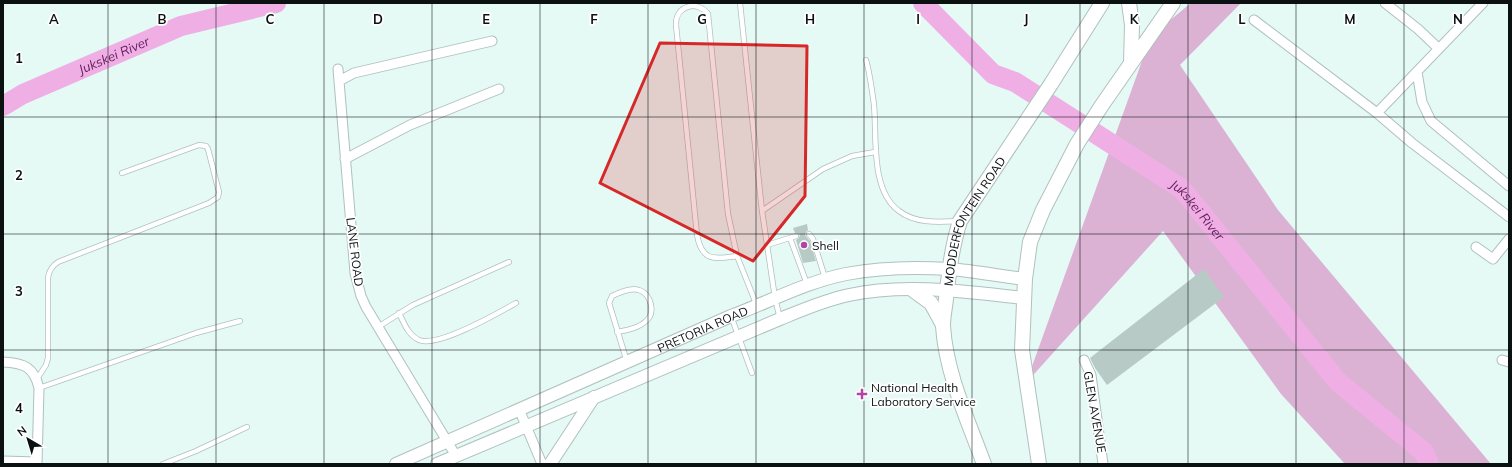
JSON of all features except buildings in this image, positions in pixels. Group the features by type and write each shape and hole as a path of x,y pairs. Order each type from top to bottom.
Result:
{"main road":[{"name":"MODDERFONTEIN ROAD","path":"984,464 957,392 948,356 943,325 953,243 960,220 1051,84 1102,3"},
{"path":"1129,3 1132,25 1131,63"},
{"path":"1039,464 1022,350 1025,279 1030,242 1043,210 1077,144 1170,6"},
{"name":"PRETORIA ROAD","path":"396,464 731,316 775,298 845,274 877,270 949,269 1025,279"},
{"name":"PRETORIA ROAD","path":"437,464 738,336 824,302 849,295 879,290 947,290 1024,298"},
{"path":"913,290 930,303 943,325"},
{"path":"627,362 635,380"},
{"path":"550,464 594,397"}],"street":[{"path":"1384,3 1418,29 1438,48"},
{"path":"1377,113 1483,3"},
{"path":"1254,20 1377,113 1412,143 1509,217"},
{"path":"338,81 354,73 492,41"},
{"name":"LANE ROAD","path":"338,69 356,279 361,296 378,327 448,440 456,456"},
{"path":"1417,72 1422,102 1431,121 1509,186"},
{"path":"345,159 410,125 499,89"},
{"path":"1476,247 1493,259 1509,239"},
{"name":"GLEN AVENUE","path":"1084,360 1091,376 1103,464"},
{"path":"3,362 22,364 34,375 39,388 37,463 3,461"},
{"path":"519,409 542,464"}],"lane":[{"path":"737,256 715,258 706,256 701,248 697,235 676,25 677,14 683,7 691,3 696,3 706,9 708,14 728,214 737,256 757,306"},
{"path":"740,3 762,211 775,298 780,319"},
{"path":"866,60 874,105 875,152 877,166 888,200 900,212 921,220 940,222 960,220"},
{"path":"34,375 46,365 48,358 48,278 49,271 53,265 209,203 218,197 220,192 208,150 204,145 199,145 122,173"},
{"path":"762,211 823,169 852,156 875,152"},
{"path":"809,234 813,239 826,280"},
{"path":"767,245 796,236"},
{"path":"790,238 808,286"},
{"path":"378,327 413,305 509,262"},
{"path":"617,332 637,327 647,321 651,314 650,301 647,295 640,290 632,289 621,292 612,296 609,303 617,332 627,362"},
{"path":"400,313 411,334 421,341 428,342 457,333 516,303"},
{"path":"731,316 752,373"},
{"path":"39,388 196,333 240,321"},
{"path":"163,464 196,451 247,427"}],"highlighted area":[{"path":"660,43 807,46 805,196 753,261 600,183"}],"shaded area":[{"path":"1191,3 1241,3 1180,65 1278,210 1491,464 1345,464 1281,394 1163,231 1026,383 1151,36"}],"waterway":[{"name":"Jukskei River","path":"3,106 23,94 181,26 276,3"},
{"name":"Jukskei River","path":"923,3 993,74 1015,82 1182,189 1338,382 1424,452 1429,464"}],"place":[{"name":"Shell","path":"804,245"},
{"name":"National Health Laboratory Service","path":"862,394"}]}
